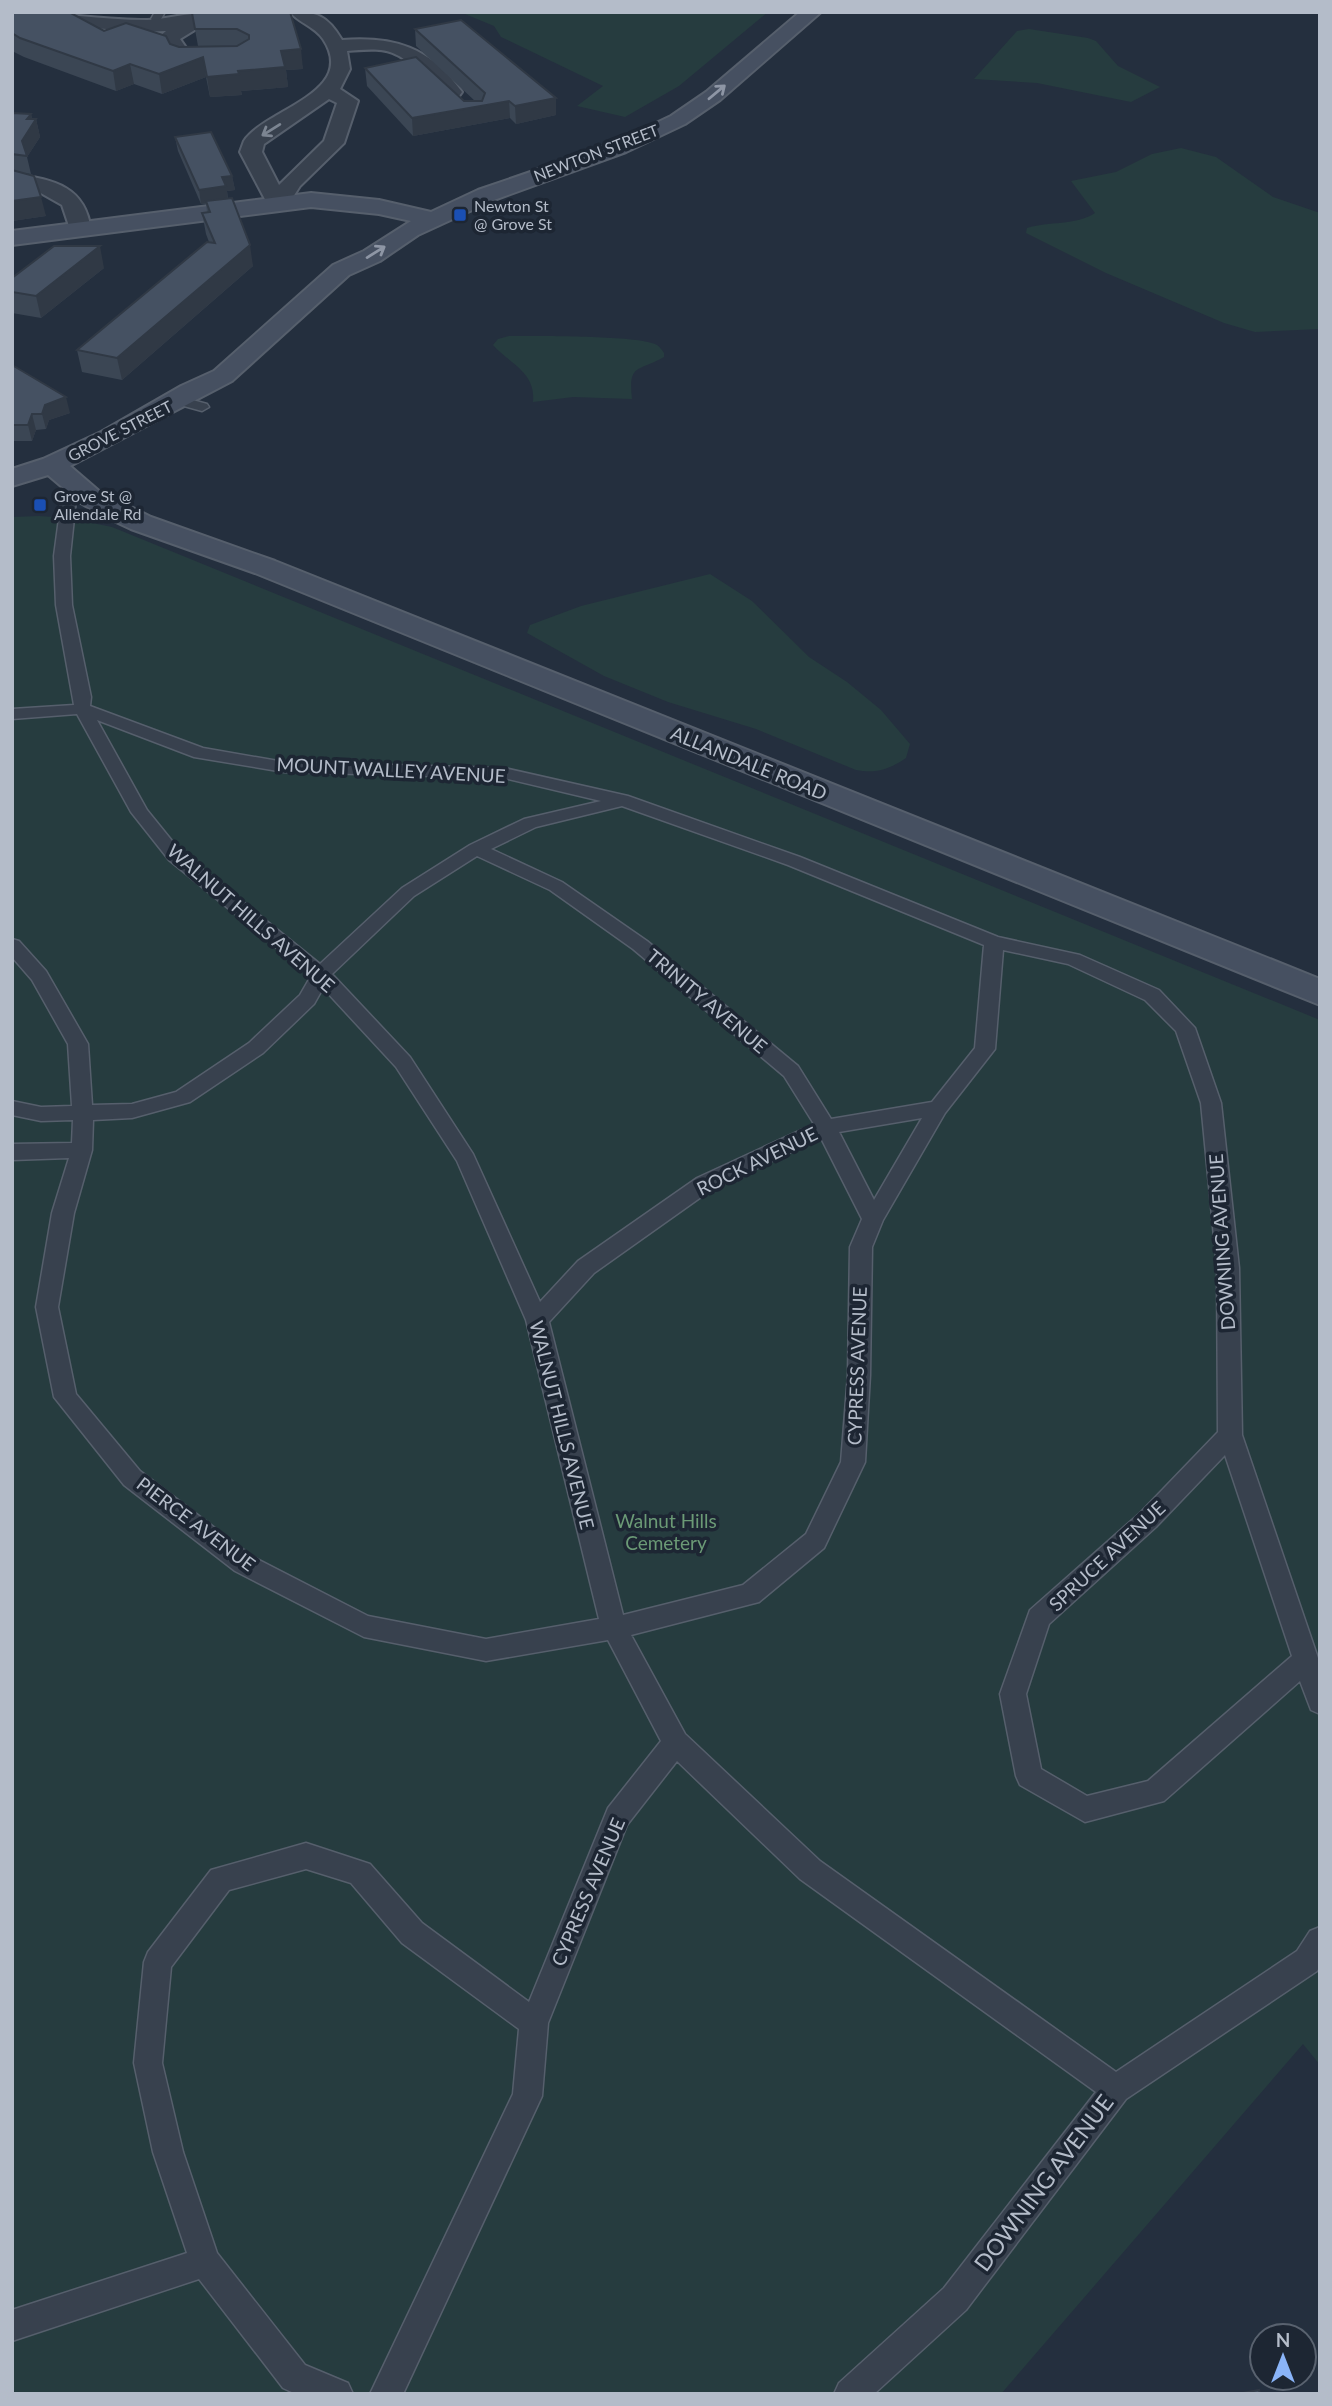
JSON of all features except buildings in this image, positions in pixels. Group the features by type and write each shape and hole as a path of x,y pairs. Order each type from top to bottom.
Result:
{"main road":[{"name":"NEWTON STREET","path":"407,221 483,177 597,142 648,120 696,88 787,12"},
{"name":"NEWTON STREET","path":"407,221 432,219 504,188 651,135 698,108 812,12"},
{"path":"12,238 278,203 338,201 407,221"},
{"path":"278,203 383,223 407,221"},
{"name":"GROVE STREET","path":"12,499 70,473 190,404 218,393 223,376 341,270 372,256 407,221"},
{"name":"GROVE STREET","path":"341,270 350,249 383,223"},
{"name":"GROVE STREET","path":"171,430 190,404"},
{"name":"GROVE STREET","path":"12,478 70,473 131,454"},
{"name":"ALLANDALE ROAD","path":"70,473 106,481 149,517 178,534 1320,993"}],"street":[{"path":"299,12 308,15 338,46 341,70 328,91 254,141 251,152 278,203 292,182 334,144 348,101 328,91"},
{"path":"12,15 82,23 205,16"},
{"path":"205,16 169,37 184,58 240,57"},
{"path":"338,46 374,43 402,47 465,104"},
{"path":"12,179 52,189 64,197 76,208 80,230"}],"lane":[{"path":"12,714 82,709 83,697 64,605 62,556 70,473"},
{"name":"MOUNT WALLEY AVENUE","path":"82,709 200,753 284,767 504,773 622,800 794,861 994,942"},
{"name":"WALNUT HILLS AVENUE","path":"82,709 140,812 175,856 321,974 403,1062 466,1160 537,1320 614,1628"},
{"path":"12,1108 41,1114 132,1111 183,1097 256,1048 307,999 321,974 408,892 476,849 530,823 622,800"},
{"name":"TRINITY AVENUE","path":"476,849 556,886 640,945 791,1071 826,1127 873,1219"},
{"name":"CYPRESS AVENUE","path":"614,1628 750,1594 815,1541 853,1462 859,1375 861,1247 873,1219 938,1108 985,1049 994,942"},
{"name":"DOWNING AVENUE","path":"994,942 1073,959 1118,979 1153,995 1185,1028 1211,1103 1228,1268 1230,1435 1320,1702"},
{"name":"PIERCE AVENUE","path":"12,945 39,976 78,1044 83,1112 82,1150 63,1213 47,1307 65,1397 132,1478 244,1564 364,1626 486,1650 614,1628"},
{"name":"ROCK AVENUE","path":"537,1320 586,1266 704,1184 826,1127 938,1108"},
{"path":"12,1152 82,1150"},
{"name":"SPRUCE AVENUE","path":"1230,1435 1148,1520 1039,1618 1013,1694 1029,1776 1085,1809 1155,1792 1305,1661"},
{"path":"614,1628 676,1742 810,1870 1116,2089"},
{"name":"CYPRESS AVENUE","path":"386,2394 527,2096 534,2023 617,1816 676,1742"},
{"path":"337,2394 294,2377 205,2262 168,2151 148,2063 158,1962 221,1879 306,1856 360,1873 412,1933 534,2023"},
{"name":"DOWNING AVENUE","path":"850,2394 955,2299 1116,2089 1307,1961 1320,1941"},
{"path":"12,2326 205,2262"}],"green space":[{"path":"460,12 768,12 679,86 625,117 577,106 603,86 501,37 494,26"},
{"path":"1029,29 1096,41 1118,66 1160,87 1131,102 1037,83 974,79 1017,31"},
{"path":"1181,148 1216,157 1273,197 1320,213 1320,329 1255,332 1224,323 1106,273 1026,233 1027,228 1071,222 1095,213 1071,181 1116,172 1152,154"},
{"path":"509,336 630,339 657,345 664,357 637,370 632,379 632,399 573,397 533,402 533,392 526,376 493,345 498,339"},
{"name":"Walnut Hills Cemetery","path":"12,517 68,518 112,527 1320,1020 1320,2065 1303,2044 1001,2394 12,2394"},
{"path":"710,574 752,601 809,657 847,682 881,710 910,744 906,758 883,770 856,770 756,729 668,702 604,676 527,633 530,625 581,606"}],"place":[{"name":"Newton St @ Grove St","path":"460,215"},
{"name":"Grove St @ Allendale Rd","path":"40,505"}]}
